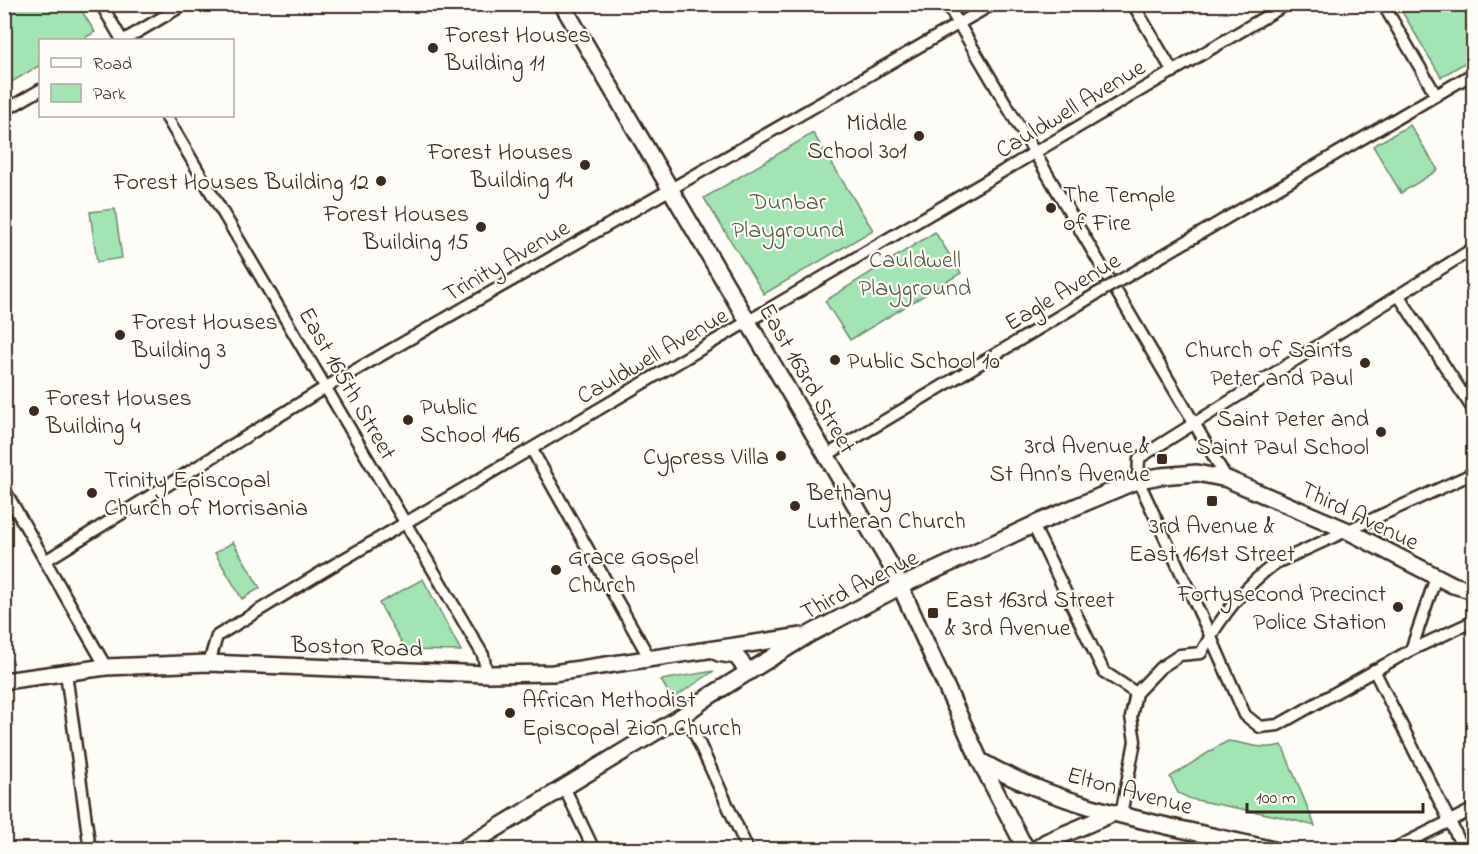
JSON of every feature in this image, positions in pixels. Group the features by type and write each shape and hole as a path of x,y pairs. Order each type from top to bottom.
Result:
{"main road":[{"name":"East 163rd Street","path":"562,4 827,455 901,586 980,761 1021,840 1028,849"},
{"name":"Third Avenue","path":"461,849 481,845 564,787 682,716 708,697 808,635 901,586 1138,480 1197,473 1227,479 1346,530 1436,577 1473,591"},
{"name":"Boston Road","path":"4,681 106,667 209,663 487,674 553,673 808,635"},
{"name":"Boston Road","path":"706,651 736,656 749,672"},
{"name":"Elton Avenue","path":"980,761 1008,777 1118,814 1219,843 1273,849"},
{"path":"1035,849 1046,842 1118,814"}],"street":[{"path":"101,4 122,39"},
{"path":"125,39 185,4"},
{"path":"947,4 1227,479"},
{"name":"Trinity Avenue","path":"45,561 326,387 993,4"},
{"path":"1133,4 1173,72"},
{"name":"Cauldwell Avenue","path":"209,663 217,636 1287,4"},
{"path":"1383,4 1436,95"},
{"name":"Eagle Avenue","path":"827,455 1473,73"},
{"path":"4,111 39,91"},
{"name":"East 165th Street","path":"167,117 483,655 487,674"},
{"path":"1473,248 1139,458 1138,480 1245,715 1260,727 1278,725 1411,650 1473,621"},
{"path":"1399,296 1473,411"},
{"path":"532,450 650,659"},
{"path":"1118,814 1135,741 1131,717 1136,693 1160,668 1180,655 1201,653 1210,635 1249,586 1266,570 1286,558 1473,472"},
{"path":"4,489 106,667"},
{"path":"1034,525 1104,672 1136,693"},
{"path":"1411,650 1436,577"},
{"path":"1374,670 1464,849"},
{"path":"66,673 90,849"},
{"path":"682,716 694,732 748,849"},
{"path":"564,787 594,849"},
{"path":"1392,849 1473,809"}],"green space":[{"path":"4,5 78,5 95,32 83,39 39,39 39,66 5,86"},
{"path":"1398,5 1473,5 1473,58 1441,77"},
{"path":"1410,125 1438,170 1401,193 1373,146"},
{"name":"Dunbar Playground","path":"813,133 873,230 764,294 704,198"},
{"path":"115,209 122,258 97,262 90,212"},
{"name":"Cauldwell Playground","path":"935,232 961,273 850,340 825,301"},
{"path":"233,542 260,588 242,599 215,553"},
{"path":"423,579 461,651 406,650 379,603"},
{"path":"714,671 672,699 661,680"},
{"path":"1228,741 1261,747 1282,745 1315,826 1191,799 1178,793 1170,777"}],"place":[{"name":"Forest Houses Building 11","path":"433,48"},
{"name":"Middle School 301","path":"919,136"},
{"name":"Forest Houses Building 14","path":"585,165"},
{"name":"Forest Houses Building 12","path":"381,181"},
{"name":"The Temple of Fire","path":"1051,208"},
{"name":"Forest Houses Building 15","path":"481,227"},
{"name":"Forest Houses Building 3","path":"120,335"},
{"name":"Public School 10","path":"835,360"},
{"name":"Church of Saints Peter and Paul","path":"1365,363"},
{"name":"Forest Houses Building 4","path":"34,411"},
{"name":"Public School 146","path":"408,420"},
{"name":"Saint Peter and Saint Paul School","path":"1381,432"},
{"name":"Cypress Villa","path":"781,456"},
{"name":"3rd Avenue & St Ann’s Avenue","path":"1162,459"},
{"name":"Trinity Episcopal Church of Morrisania","path":"92,493"},
{"name":"3rd Avenue & East 161st Street","path":"1212,501"},
{"name":"Bethany Lutheran Church","path":"795,506"},
{"name":"Grace Gospel Church","path":"556,570"},
{"name":"Fortysecond Precinct Police Station","path":"1398,607"},
{"name":"East 163rd Street & 3rd Avenue","path":"933,613"},
{"name":"African Methodist Episcopal Zion Church","path":"510,713"}]}
